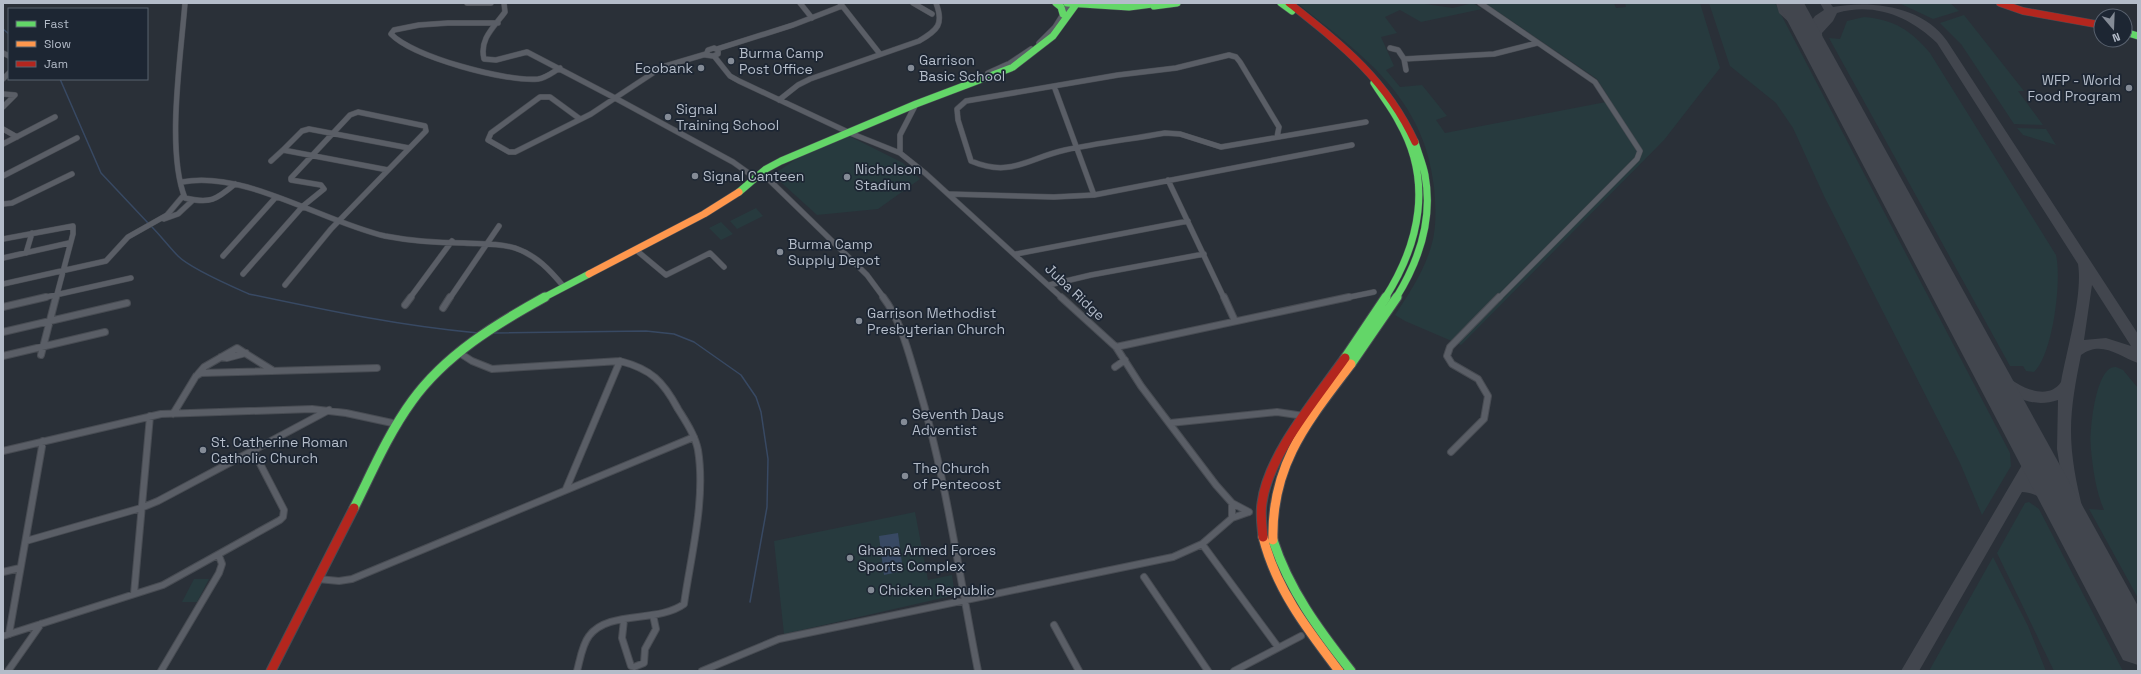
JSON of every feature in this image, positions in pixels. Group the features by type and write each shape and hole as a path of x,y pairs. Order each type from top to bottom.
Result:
{"main road":[{"path":"1056,3 1061,7 1063,14"},
{"path":"1147,5 1160,3"},
{"path":"271,671 397,424 423,387 458,352 526,307 724,202 758,175 781,161 1011,65 1054,36 1074,5 1147,5 1178,3"},
{"path":"1281,3 1359,66 1389,102 1401,121 1409,142 1416,164 1420,193 1416,236 1406,264 1378,310 1279,451 1269,471 1265,486 1261,528 1267,553 1278,582 1292,606 1339,671"},
{"path":"2000,3 2023,11 2093,24"},
{"path":"1292,5 1358,59 1381,83 1399,106 1418,144 1427,191 1428,214 1424,242 1417,260 1407,279 1366,344 1315,414 1282,468 1272,501 1273,538 1283,568 1297,595 1351,671"}],"street":[{"path":"161,220 183,196 182,182 177,162 177,109 185,3"},
{"path":"467,3 491,3"},
{"path":"504,3 505,12 484,41 482,54 484,59 496,60 527,52 560,68 758,175 867,275 889,305 910,353 931,428 978,671"},
{"path":"800,3 812,18"},
{"path":"912,3 932,14"},
{"path":"779,100 798,85 810,79 910,45 929,35 938,26 941,17 936,3"},
{"path":"1451,452 1484,419 1488,396 1478,379 1452,364 1447,356 1450,347 1637,159 1640,151 1595,82 1480,3"},
{"path":"706,54 709,49 717,49 812,18 841,4 880,54"},
{"path":"1011,65 1042,40 1055,27 1063,14 1074,5"},
{"path":"498,23 419,25 398,29 391,34 398,43 420,52 498,75 538,79 560,68"},
{"path":"1404,59 1494,54 1537,43"},
{"path":"1390,48 1398,50 1404,59 1406,70"},
{"path":"580,119 550,97 540,97 491,133 488,140 509,152 515,152 580,119 662,67 706,54 709,56 714,56 718,53 717,49"},
{"name":"Juba Ridge","path":"714,56 730,76 850,133 900,153 949,194 1116,347 1216,485 1232,503 1249,512 1232,518"},
{"path":"1277,137 1279,127 1240,62 1232,56 1176,68 1118,75 966,101 957,109 958,120 971,161 986,168 1001,168 1022,165 1040,156 1078,148 1178,132 1213,146 1221,147 1366,122"},
{"path":"1054,86 1094,195"},
{"path":"3,94 15,95 3,107"},
{"path":"900,153 900,135 903,126 916,104"},
{"path":"243,274 303,206 324,188 321,185 291,180 292,176 350,116 358,112 425,126 426,131 317,245 285,285"},
{"path":"3,144 55,117"},
{"path":"3,129 17,137"},
{"path":"271,161 305,130 409,148"},
{"path":"3,176 77,138"},
{"path":"949,194 1054,197 1094,195 1352,145"},
{"path":"283,150 388,170"},
{"path":"3,204 12,203 72,174"},
{"path":"182,182 204,179 235,184 303,206 369,230 404,239 505,245 529,252 545,264 564,287"},
{"path":"1168,180 1235,321"},
{"path":"183,196 193,200 211,202 235,184"},
{"path":"223,256 276,198"},
{"path":"3,284 106,261 123,240 150,225 178,214 193,200"},
{"path":"1016,254 1188,221"},
{"path":"3,239 71,225 73,229 56,294 51,321 41,355"},
{"path":"443,308 499,226"},
{"path":"26,253 32,233"},
{"path":"405,305 452,242"},
{"path":"3,258 70,243"},
{"path":"636,250 666,275 710,252 724,267"},
{"path":"1049,285 1091,275 1204,254"},
{"path":"3,307 131,278"},
{"path":"1116,347 1374,292"},
{"path":"3,332 127,303"},
{"path":"3,356 105,332"},
{"path":"173,414 204,367 237,348 272,370"},
{"path":"458,352 472,361 492,369 620,361 636,365 650,372 659,380 673,399 694,437 698,450 700,500 686,598 680,608 654,615 624,620 601,626 594,630 589,635 577,671"},
{"path":"1115,366 1125,360"},
{"path":"566,489 620,361"},
{"path":"253,371 260,362"},
{"path":"198,374 272,370 377,368"},
{"path":"3,451 150,416 173,414 329,410 397,424"},
{"path":"26,541 141,508 177,492 254,452 329,410"},
{"path":"1170,423 1245,414 1277,412 1304,416"},
{"path":"134,594 150,416"},
{"path":"318,579 339,581 352,579 694,437"},
{"path":"43,441 26,541 6,635 170,583 280,520 285,513 254,452"},
{"path":"702,671 744,652 779,639 1160,560 1186,552 1202,544 1232,518 1232,503"},
{"path":"1202,544 1278,647"},
{"path":"161,671 219,573 222,566 222,560 219,556"},
{"path":"3,572 20,568"},
{"path":"1144,577 1208,671"},
{"path":"624,620 623,642 631,666 634,667 644,663 646,647 656,631 657,624 654,615"},
{"path":"8,671 41,624"},
{"path":"1054,625 1079,671"},
{"path":"1234,671 1301,636"}],"green space":[{"path":"1297,3 1418,3 1453,8 1473,3 1482,9 1421,22 1400,10 1385,17 1397,33 1381,37 1394,66 1386,70 1400,87 1422,85 1447,116 1436,120 1445,133 1611,101 1597,79 1485,3 1614,3 1616,8 1626,7 1625,3 1700,3 1720,68 1664,140 1461,345 1405,321 1395,315 1422,270 1432,245 1435,229 1434,187 1428,155 1418,128 1403,103 1386,81 1366,60"},
{"path":"1709,3 1775,3 2010,453 2011,466 1982,515 1960,463 1824,196 1793,128 1776,103 1730,66"},
{"path":"1899,3 1950,3 1959,11 1933,19"},
{"path":"1964,15 2024,91 2018,91 2043,125 2014,124 1961,44 1940,23"},
{"path":"1864,17 1893,23 1909,32 1930,53 2056,255 2058,266 2057,298 2051,334 2041,363 2034,372 2026,371 2023,366 2010,366 1829,38 1840,39 1847,21"},
{"path":"2017,128 2046,129 2056,145 2023,135"},
{"name":"Nicholson Stadium","path":"844,136 849,136 903,163 920,179 878,209 817,215 773,175 796,159"},
{"path":"756,208 763,216 737,229 730,221"},
{"path":"721,222 733,234 721,240 709,228"},
{"path":"2116,367 2123,370 2138,388 2138,598 2089,509 2104,510 2097,488 2091,450 2092,416 2098,388 2103,377 2109,369"},
{"path":"2029,502 2039,509 2123,671 2054,671 1997,553 2025,503"},
{"name":"Ghana Armed Forces Sports Complex","path":"915,512 928,580 952,575 954,588 947,597 784,634 774,541"},
{"path":"1993,557 2028,626 2046,671 1929,671"},
{"path":"194,579 209,579 197,602 182,602"}],"water":[{"path":"898,533 903,571 884,575 879,536"}],"waterway":[{"path":"3,29 8,33"},
{"path":"60,80 101,173 148,223"},
{"path":"151,226 184,261 212,277 249,294 334,312 391,322 478,333"},
{"path":"492,333 646,331 674,334 694,342 741,375 756,397 761,412 768,459 767,507 750,602"}],"taxiway":[{"path":"1781,3 1783,11 1807,33"},
{"path":"1825,4 1830,11"},
{"path":"1830,11 1844,7 1860,6 1892,10 1909,16 1919,22 1941,41 2138,345"},
{"path":"1812,42 1812,28 1819,18 1830,11"},
{"path":"1822,59 1817,46 1816,37 1819,29 1829,19 1832,13 1830,11"},
{"path":"2075,352 2085,286 2085,264"},
{"path":"2075,352 2089,344 2106,343 2123,348 2138,357"},
{"path":"1979,350 1990,368 1999,378 2006,384 2025,394 2046,397 2055,395 2063,391 2069,383"},
{"path":"2069,383 2075,352"},
{"path":"2069,383 2064,414 2064,449 2072,499 2085,548"},
{"path":"1910,671 2029,466 2031,455 2029,443"},
{"path":"2018,485 2032,486 2046,493 2058,502 2067,514"}],"runway":[{"path":"1791,3 2138,646"}],"traffic: fast":[{"path":"1056,3 1061,7 1063,14"},
{"path":"1067,3 1129,7 1160,3"},
{"path":"1013,67 1053,36 1077,3"},
{"path":"1154,6 1177,3"},
{"path":"1281,3 1292,11"},
{"path":"2133,34 2138,36"},
{"path":"739,192 766,169 781,161 916,104 1011,68"},
{"path":"1345,358 1370,323 1391,289 1407,257 1417,225 1420,193 1415,159 1400,122 1374,83"},
{"path":"1351,364 1388,312 1403,287 1416,260 1424,233 1427,205 1425,175 1415,142"},
{"path":"354,508 385,445 403,415 423,387 441,369 460,352 501,323 589,274"},
{"path":"1273,540 1286,576 1295,593 1316,625 1351,671"}],"traffic: slow":[{"path":"589,274 704,214 739,192"},
{"path":"1273,540 1272,515 1276,491 1284,468 1294,446 1307,424 1351,364"},
{"path":"1263,537 1268,556 1283,591 1304,624 1339,671"}],"traffic: jam":[{"path":"1289,3 1345,48 1378,81 1405,120 1415,142"},
{"path":"2000,3 2023,11 2093,24"},
{"path":"1263,537 1261,519 1262,503 1265,487 1271,471 1296,428 1345,358"},
{"path":"271,671 354,508"}],"place":[{"name":"Burma Camp Post Office","path":"731,61"},
{"name":"Ecobank","path":"701,68"},
{"name":"Garrison Basic School","path":"911,68"},
{"name":"WFP - World Food Program","path":"2129,88"},
{"name":"Signal Training School","path":"668,117"},
{"name":"Signal Canteen","path":"695,176"},
{"name":"Nicholson Stadium","path":"847,177"},
{"name":"Burma Camp Supply Depot","path":"780,252"},
{"name":"Garrison Methodist Presbyterian Church","path":"859,321"},
{"name":"Seventh Days Adventist","path":"904,422"},
{"name":"St. Catherine Roman Catholic Church","path":"203,450"},
{"name":"The Church of Pentecost","path":"905,476"},
{"name":"Ghana Armed Forces Sports Complex","path":"850,558"},
{"name":"Chicken Republic","path":"871,590"}]}
